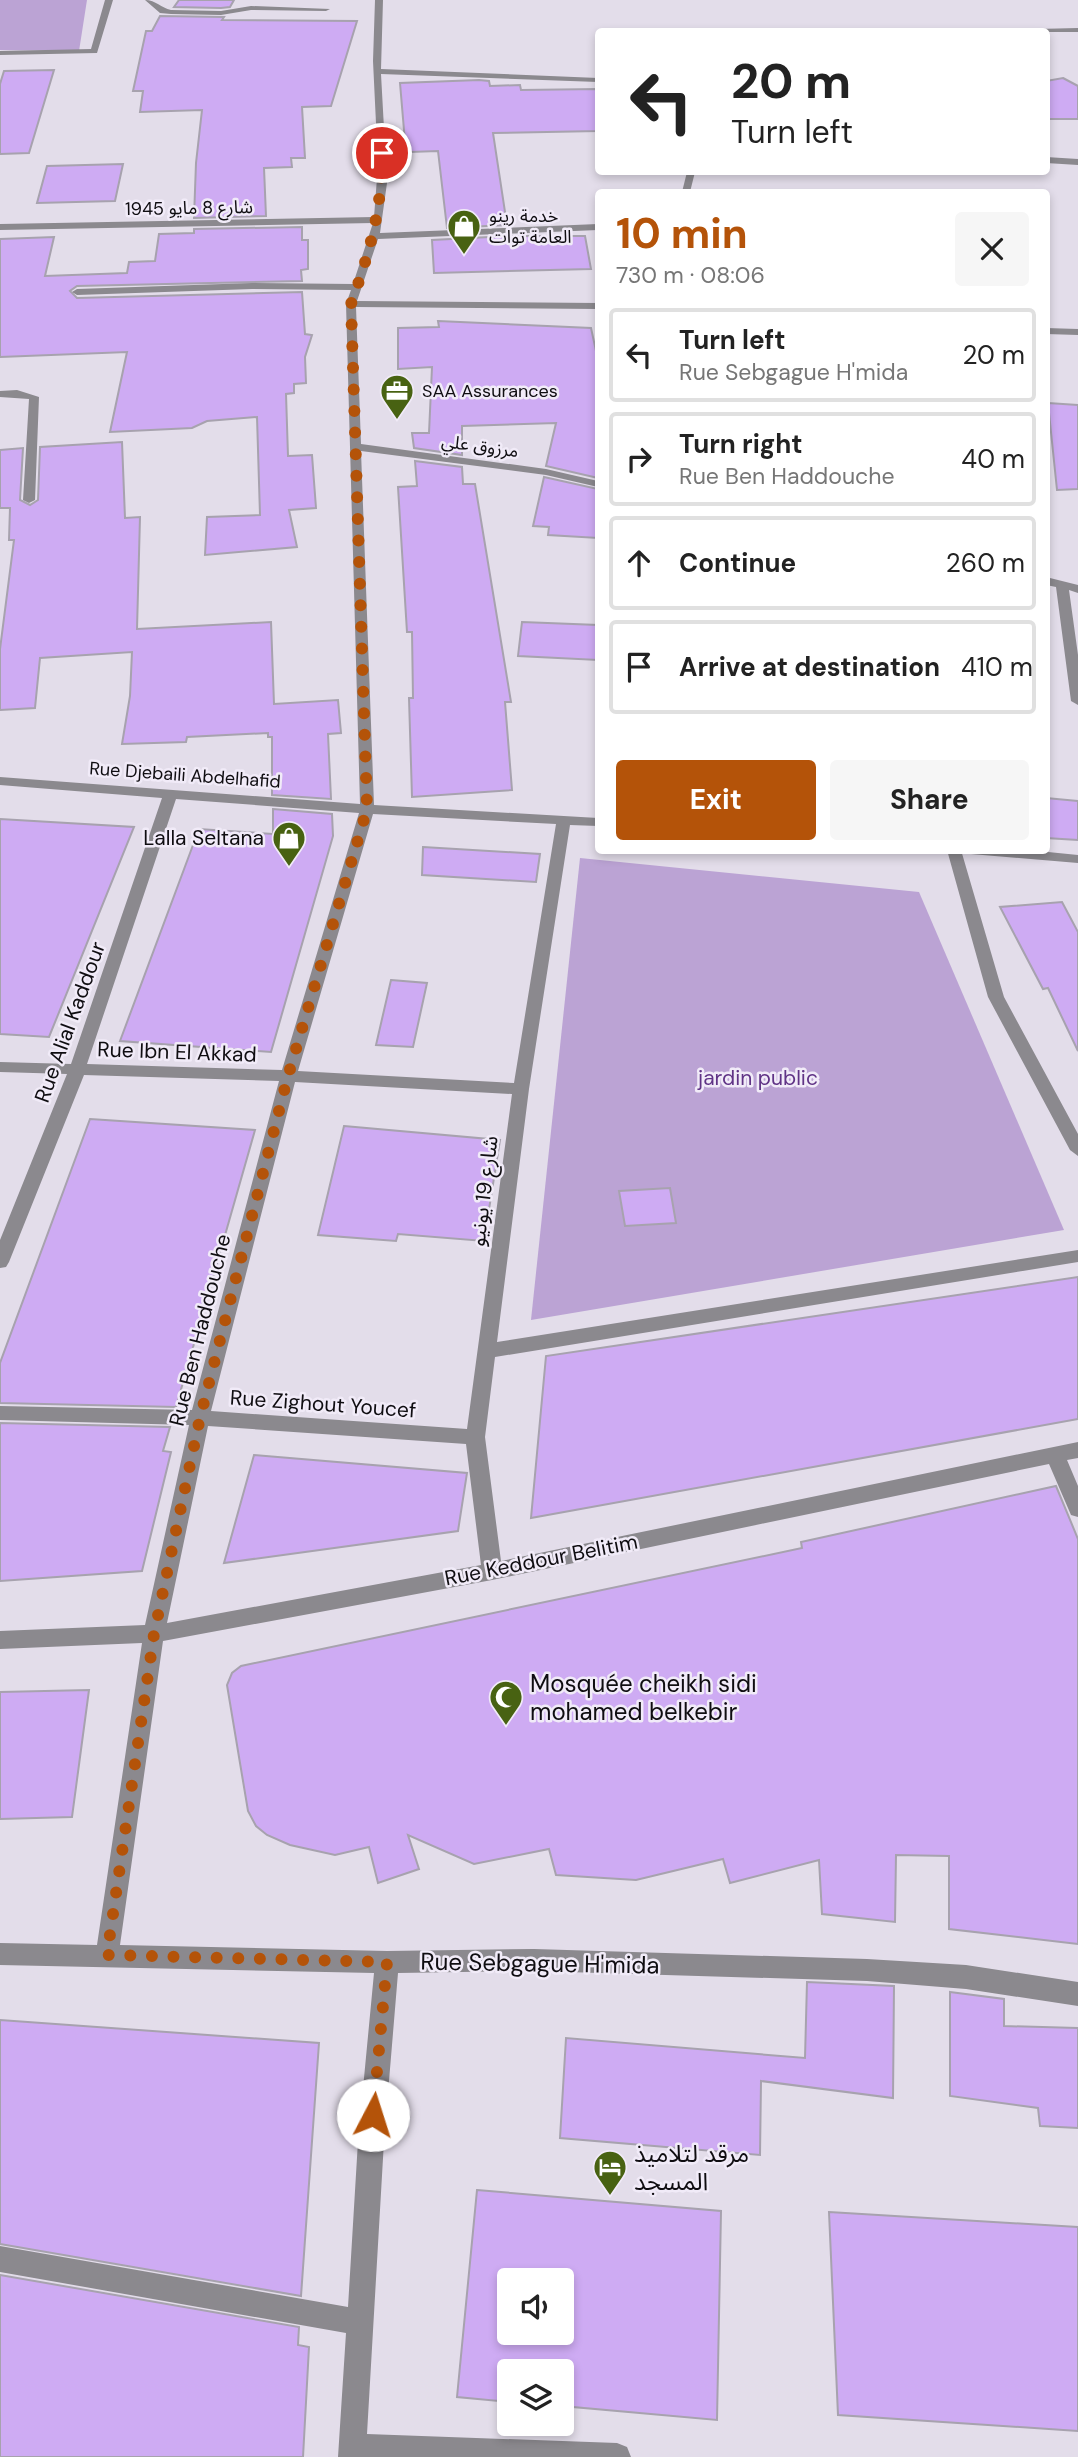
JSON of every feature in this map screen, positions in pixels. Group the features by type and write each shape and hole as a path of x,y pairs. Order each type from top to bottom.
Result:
{"street":[{"path":"0,53 94,51 109,0"},
{"path":"149,0 163,11 171,12 221,13 251,8 326,9"},
{"path":"379,0 377,71 382,130 382,177 378,220 351,304 595,306"},
{"path":"1050,31 1078,30"},
{"path":"377,71 595,80"},
{"path":"1050,160 1078,162"},
{"name":"شارع 8 مايو 1945","path":"0,227 378,220"},
{"path":"374,236 595,227"},
{"path":"77,292 253,286 357,287"},
{"name":"Rue Ben Haddouche","path":"107,1955 154,1634 200,1418 288,1076 367,809 351,304"},
{"path":"1050,331 1078,332"},
{"path":"0,394 17,393 34,397 29,500"},
{"name":"مرزوق علي","path":"355,447 546,472 595,483"},
{"path":"1050,583 1078,589"},
{"path":"1062,585 1078,701"},
{"name":"Rue Djebaili Abdelhafid","path":"0,780 367,809 595,822"},
{"name":"Rue Alial Kaddour","path":"0,1262 77,1071 171,793"},
{"name":"شارع 19 يونيو","path":"492,1571 475,1437 521,1089 564,819"},
{"path":"955,854 996,997 1078,1150"},
{"path":"1019,854 1078,859"},
{"name":"Rue Ibn El Akkad","path":"0,1067 288,1076 521,1089"},
{"path":"487,1351 1078,1256"},
{"name":"Rue Zighout Youcef","path":"0,1413 200,1418 475,1437"},
{"name":"Rue Keddour Belitim","path":"0,1640 154,1634 492,1571 1078,1451"},
{"path":"1055,1455 1078,1509"},
{"name":"Rue Sebgague H'mida","path":"0,1954 387,1962 534,1960 867,1970 966,1977 1078,1994"},
{"path":"387,1962 370,2141 352,2452 617,2457"},
{"path":"0,2259 359,2322"}],"green space":[{"path":"0,0 87,0 79,51 0,50"},
{"name":"jardin public","path":"580,858 919,892 1064,1230 531,1320"}],"building":[{"path":"179,0 234,0 230,7 174,7"},
{"path":"160,16 224,17 222,20 357,21 331,106 302,107 305,158 291,158 292,167 264,168 266,216 194,218 202,110 140,112 143,91 133,91 146,31 152,31"},
{"path":"54,70 29,153 0,154 0,84 4,71"},
{"path":"1063,78 1078,86 1078,119 1050,119 1050,80"},
{"path":"479,80 489,81 490,86 520,85 521,90 595,89 595,131 493,133 507,225 447,228 438,151 410,152 409,142 405,142 400,83"},
{"path":"123,164 115,201 37,203 47,166"},
{"path":"302,227 302,240 308,240 308,269 301,270 302,281 77,286 70,291 77,298 302,292 305,334 312,335 305,357 306,383 294,384 294,393 286,394 288,456 312,455 316,508 289,510 297,547 205,555 207,517 260,515 257,417 207,421 192,428 110,432 127,352 0,357 0,239 54,237 45,276 127,273 129,262 155,261 159,234 194,233 194,229"},
{"path":"585,236 591,269 434,273 432,240"},
{"path":"438,321 591,328 595,346 595,477 546,466 556,423 462,426 462,455 414,448 412,433 429,433 432,367 398,369 398,328 439,327"},
{"path":"1050,403 1078,405 1078,489 1057,490"},
{"path":"122,442 125,518 140,517 137,629 271,622 274,704 338,700 341,733 328,734 331,799 272,795 272,737 268,737 268,733 187,737 186,742 122,744 130,696 132,652 40,658 35,708 0,710 0,649 14,540 9,540 10,508 0,508 0,450 23,448 20,500 30,505 38,500 40,447"},
{"path":"415,461 462,467 463,484 475,484 511,702 505,702 512,790 412,797 409,698 413,698 412,632 407,632 398,487 417,486"},
{"path":"544,477 595,488 595,538 548,535 549,527 533,526"},
{"path":"522,622 595,625 595,660 518,656"},
{"path":"1050,798 1078,801 1078,840 1050,838"},
{"path":"273,809 332,814 333,836 271,1052 120,1041 199,829 273,834"},
{"path":"0,819 134,827 49,1037 0,1034"},
{"path":"423,847 540,854 536,882 422,875"},
{"path":"1062,902 1078,932 1078,1051 1048,988 1043,989 1000,907"},
{"path":"391,980 427,983 413,1047 376,1045"},
{"path":"90,1119 255,1130 176,1407 0,1403 0,1363"},
{"path":"344,1126 500,1140 484,1241 398,1234 396,1241 318,1235"},
{"path":"670,1188 676,1223 625,1226 619,1191"},
{"path":"1078,1277 1078,1419 531,1518 546,1356"},
{"path":"0,1423 170,1427 163,1451 171,1452 142,1571 0,1581"},
{"path":"254,1455 467,1473 458,1531 224,1563"},
{"path":"1056,1486 1078,1539 1078,1944 949,1929 949,1856 896,1855 895,1922 822,1914 819,1860 730,1883 723,1859 636,1880 556,1875 549,1849 474,1864 408,1835 419,1869 378,1883 369,1847 335,1855 290,1845 267,1835 256,1826 248,1811 227,1685 232,1673 241,1666 802,1548 801,1542"},
{"path":"89,1690 72,1817 0,1819 0,1692"},
{"path":"807,1982 894,1986 893,2098 761,2081 760,2155 560,2138 566,2038 805,2058"},
{"path":"950,1992 1004,1999 1004,2026 1078,2028 1078,2128 1040,2126 1038,2108 950,2096"},
{"path":"0,2020 319,2043 301,2296 0,2244"},
{"path":"477,2190 721,2211 717,2420 574,2407 574,2359 497,2359 497,2401 457,2397"},
{"path":"829,2212 1078,2227 1078,2431 838,2415"},
{"path":"0,2275 299,2327 298,2345 309,2347 303,2457 0,2457"}],"place":[{"name":"خدمة رينو العامة توات","path":"464,256"},
{"name":"SAA Assurances","path":"397,421"},
{"name":"Lalla Seltana","path":"289,868"},
{"name":"Mosquée cheikh sidi mohamed belkebir","path":"506,1727"},
{"name":"مرقد لتلاميذ المسجد","path":"610,2197"}],"route":[{"path":"373,2115 387,1962 107,1955 154,1634 200,1418 288,1076 367,809 351,304 365,268 378,220 382,153"}]}
